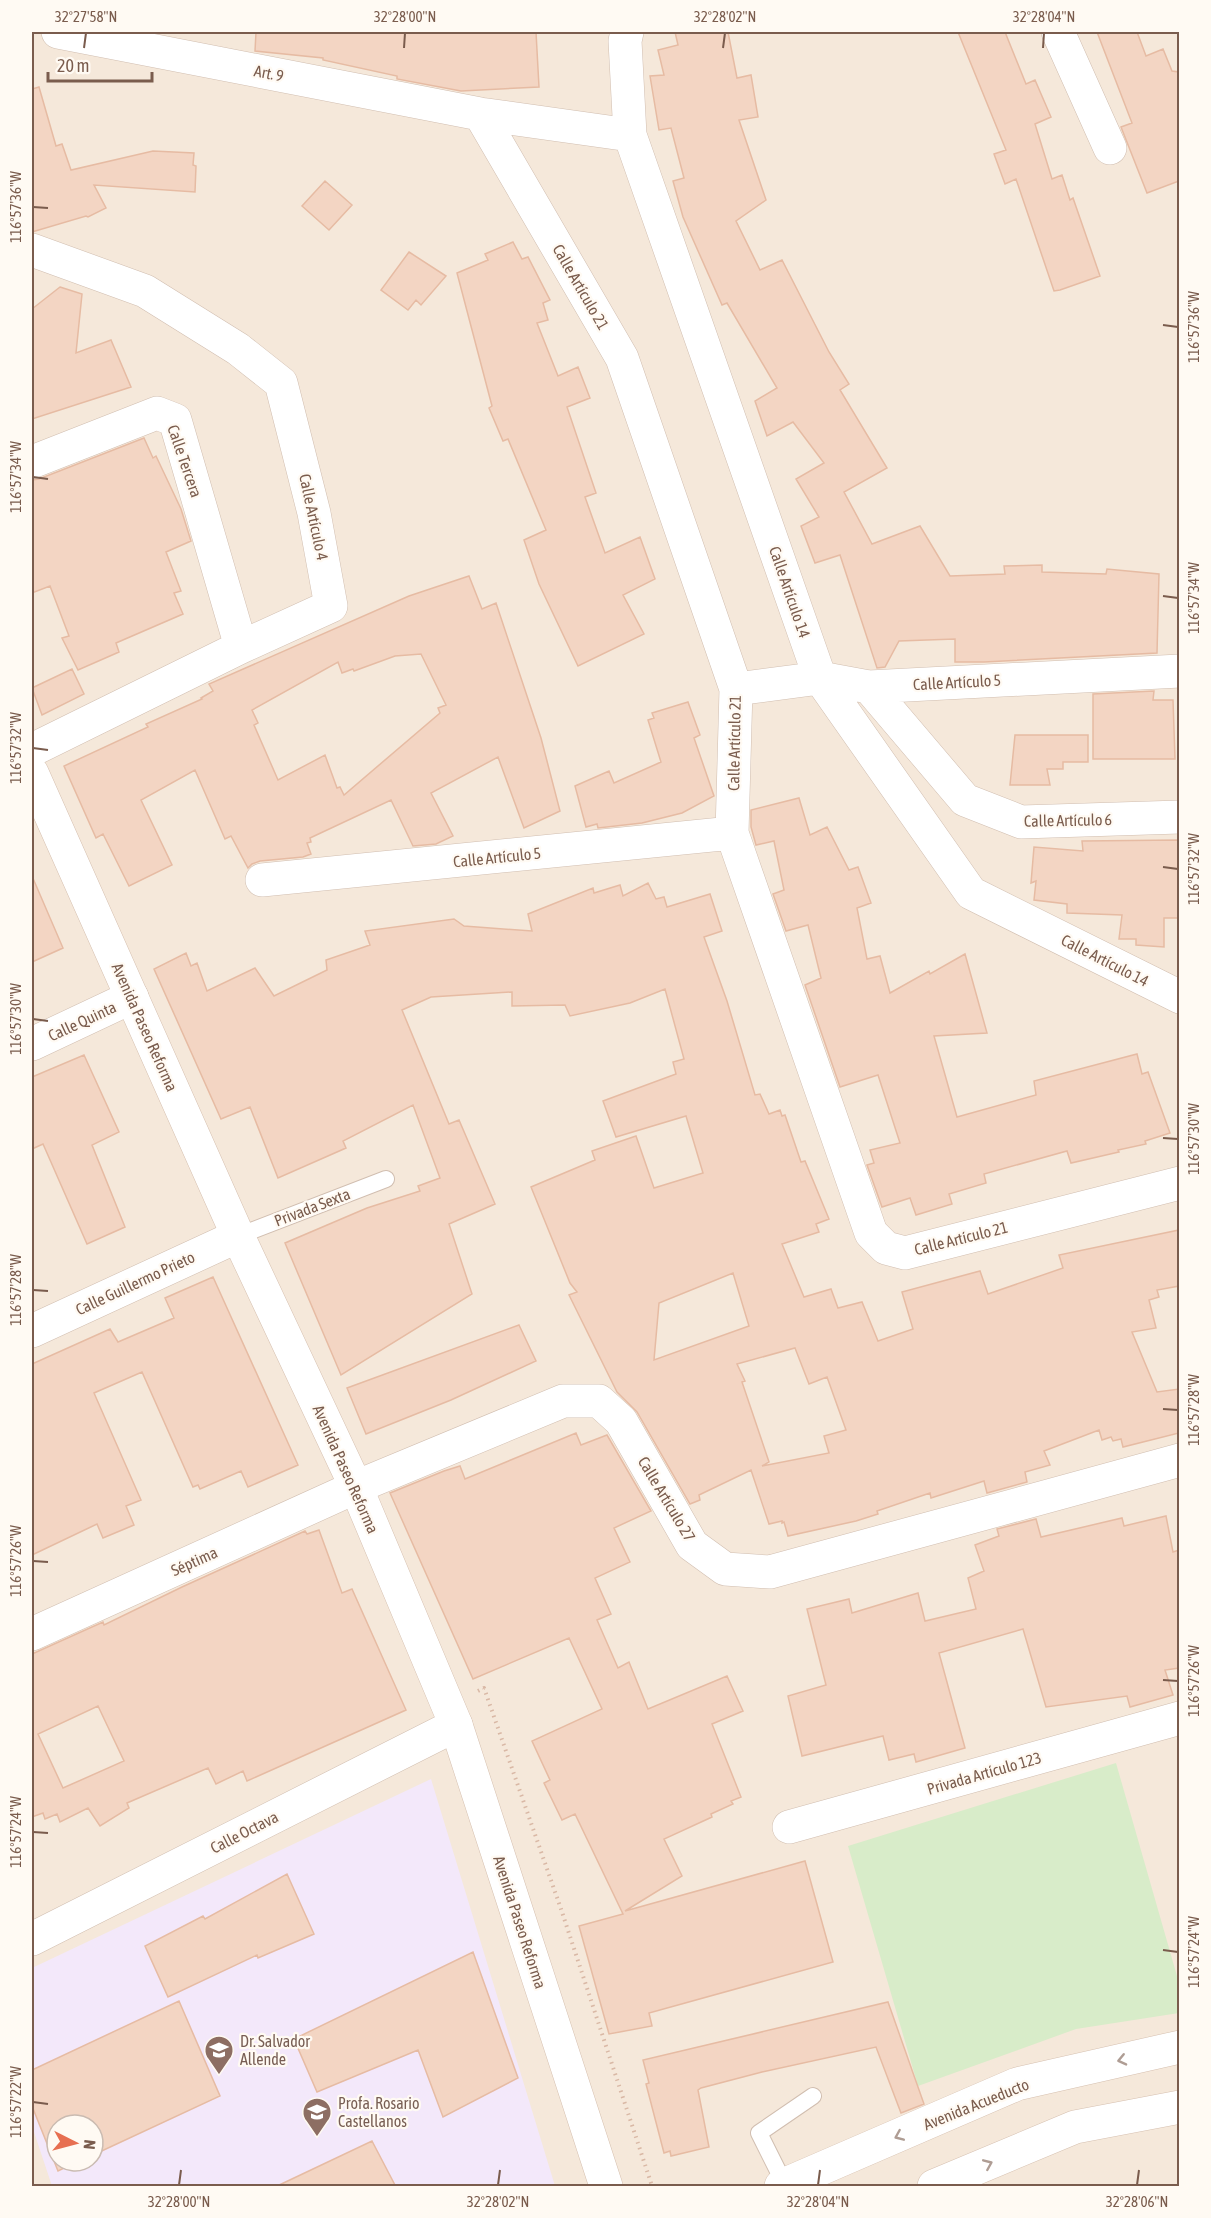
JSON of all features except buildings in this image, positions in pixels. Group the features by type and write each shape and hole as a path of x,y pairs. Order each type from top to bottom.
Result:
{"street":[{"name":"Art. 9","path":"58,32 480,114"},
{"name":"Calle Artículo 14","path":"627,32 625,41 630,135 820,678 970,893 1179,997"},
{"path":"1058,32 1110,148"},
{"path":"480,114 630,135"},
{"name":"Calle Artículo 21","path":"480,114 622,358 736,689 732,833 871,1233 885,1248 905,1253 1179,1183"},
{"name":"Calle Artículo 4","path":"32,250 145,291 238,349 281,383 314,513 331,606 241,647 32,750"},
{"name":"Calle Tercera","path":"32,462 157,413 175,420 241,647"},
{"name":"Calle Artículo 5","path":"736,689 820,678 869,687 1179,671"},
{"name":"Calle Artículo 6","path":"869,687 965,800 1021,822 1179,817"},
{"name":"Avenida Paseo Reforma","path":"32,773 238,1236 356,1487 451,1713 606,2187"},
{"name":"Calle Artículo 5","path":"262,880 732,833"},
{"name":"Calle Quinta","path":"32,1044 132,998"},
{"name":"Calle Guillermo Prieto","path":"32,1331 238,1236"},
{"name":"Calle Artículo 27","path":"356,1487 563,1401 599,1401 621,1421 692,1545 725,1569 770,1572 1179,1460"},
{"name":"Séptima","path":"32,1634 356,1487"},
{"name":"Calle Octava","path":"32,1940 451,1713"},
{"name":"Privada Artículo 123","path":"789,1827 1179,1718"},
{"name":"Avenida Acueducto","path":"783,2186 1017,2084 1179,2047"},
{"path":"934,2187 1075,2127 1179,2107"}],"lane":[{"name":"Privada Sexta","path":"238,1236 386,1179"},
{"path":"783,2186 759,2133 813,2096"}],"path":[{"path":"451,1713 484,1688 652,2187"}],"shaded area":[{"path":"32,32 1179,32 1179,2186 32,2186"},
{"path":"431,1779 555,2186 52,2186 48,2173 105,2173 105,2113 45,2113 45,2165 32,2126 32,1968"}],"green space":[{"path":"1116,1763 1179,1983 1179,2013 1076,2029 918,2086 848,1846"}],"place":[{"name":"Dr. Salvador Allende","path":"219,2076"},
{"name":"Profa. Rosario Castellanos","path":"317,2138"}]}
